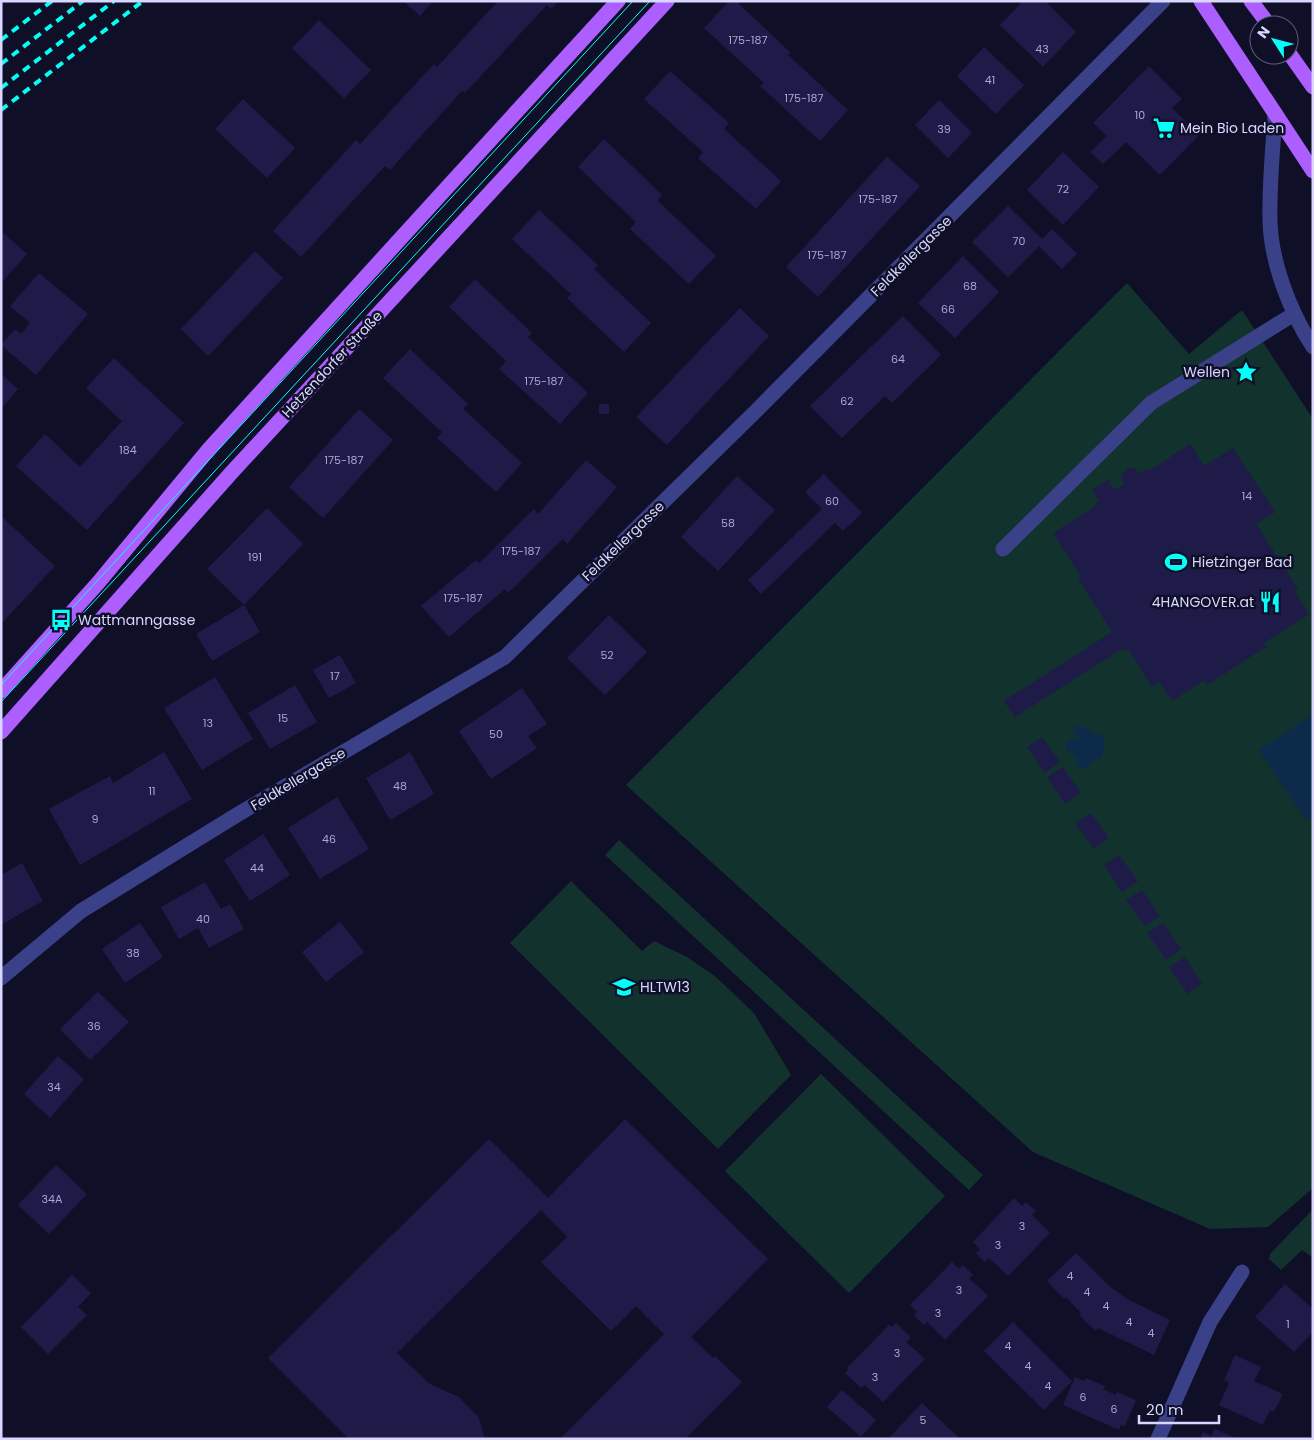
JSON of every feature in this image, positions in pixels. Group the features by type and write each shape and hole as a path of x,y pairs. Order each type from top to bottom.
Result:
{"main road":[{"path":"1,691 98,583 215,442 618,1"},
{"name":"Hetzendorfer Straße","path":"1,732 232,472 667,1"},
{"path":"1201,1 1313,171"},
{"path":"1251,1 1262,15"},
{"path":"1297,65 1313,87"}],"street":[{"name":"Feldkellergasse","path":"1,978 81,911 248,808 505,657 756,412 1163,1"},
{"path":"1275,113 1270,222 1276,257 1288,301 1313,347"},
{"path":"1003,549 1151,403 1294,314"},
{"path":"1158,1439 1210,1322 1242,1272"}],"green space":[{"path":"1127,283 1189,354 1242,310 1313,419 1313,1188 1268,1227 1210,1229 1033,1152 626,785"},
{"path":"619,840 983,1175 969,1190 605,855"},
{"path":"571,881 642,951 654,941 687,957 716,977 754,1013 791,1075 718,1149 510,943"},
{"path":"821,1074 945,1196 849,1293 725,1171"},
{"path":"1313,1209 1313,1258 1302,1250 1281,1270 1269,1259 1270,1254"}],"water":[{"path":"1313,715 1313,816 1306,820 1259,750"},
{"path":"1076,725 1090,729 1091,732 1104,737 1105,743 1101,759 1094,760 1087,768 1078,766 1075,755 1069,752 1066,747 1068,740 1078,739 1078,735 1074,734 1073,730"}],"building":[{"path":"403,1 433,1 420,16"},
{"path":"498,1 558,1 551,9 547,5 465,93 462,91 390,170 385,166 301,257 273,231 356,140 360,144 434,64 437,67"},
{"path":"729,1 736,1 791,53 788,55 848,110 820,141 760,86 764,83 704,28"},
{"path":"1023,1 1045,1 1076,32 1043,67 1000,25"},
{"path":"319,20 371,70 344,98 292,48"},
{"path":"984,47 1024,85 996,114 957,76"},
{"path":"1149,66 1182,99 1172,108 1199,135 1160,175 1126,142 1103,164 1090,152 1107,136 1093,123"},
{"path":"670,71 729,123 724,129 781,181 756,209 698,158 703,152 644,99"},
{"path":"243,99 295,148 267,178 215,129"},
{"path":"939,100 972,133 948,158 915,125"},
{"path":"604,139 662,195 657,200 716,256 689,284 630,229 636,222 578,167"},
{"path":"1063,152 1099,187 1063,225 1027,190"},
{"path":"887,157 920,186 818,297 786,267"},
{"path":"1008,206 1042,239 1052,229 1077,254 1062,269 1039,246 1008,277 972,242"},
{"path":"539,210 598,265 594,269 651,323 624,352 567,298 571,294 512,239"},
{"path":"1,231 27,254 1,283"},
{"path":"255,251 283,278 208,356 181,329"},
{"path":"963,256 999,292 955,338 918,303"},
{"path":"39,273 88,314 36,375 1,345 15,329 21,334 30,323 10,306"},
{"path":"475,279 532,333 528,337 588,393 560,424 499,369 506,361 449,307"},
{"path":"740,308 769,336 667,445 636,417"},
{"path":"903,316 941,355 892,403 885,396 842,438 810,406"},
{"path":"410,349 468,404 463,409 522,463 496,492 437,438 442,432 383,378"},
{"path":"114,358 184,423 87,530 16,466 45,434 80,467 122,421 86,388"},
{"path":"1,374 18,389 1,409"},
{"path":"599,404 609,404 609,414 599,414"},
{"path":"359,409 393,440 323,518 289,487"},
{"name":"Hietzinger Bad","path":"1190,444 1204,466 1233,448 1275,512 1256,524 1298,589 1294,591 1309,614 1264,643 1266,647 1207,685 1204,681 1172,701 1160,682 1152,687 1128,649 1125,651 1123,648 1015,717 1004,701 1112,632 1078,578 1081,576 1053,533 1096,506 1094,504 1099,501 1092,490 1108,480 1114,490 1124,484 1121,476 1128,468 1135,469 1138,474 1147,468 1149,471"},
{"path":"586,460 617,487 567,544 563,539 508,593 505,589 449,637 421,606 476,560 479,563 534,509 538,514"},
{"path":"824,474 862,513 843,531 835,523 761,594 748,580 822,509 805,492"},
{"path":"737,476 775,510 718,571 681,537"},
{"path":"267,508 303,544 244,605 207,569"},
{"path":"1,516 55,566 1,624"},
{"path":"244,605 260,632 212,661 196,634"},
{"path":"609,615 647,652 605,695 567,658"},
{"path":"340,655 356,683 329,698 313,670"},
{"path":"215,677 253,739 202,770 164,708"},
{"path":"295,685 317,722 270,749 248,713"},
{"path":"522,688 547,724 528,736 537,748 491,779 459,731"},
{"path":"1042,737 1060,762 1045,773 1027,747"},
{"path":"164,752 192,799 80,865 49,809 110,776 113,783"},
{"path":"410,752 434,794 390,820 366,778"},
{"path":"1063,767 1081,793 1065,804 1047,777"},
{"path":"337,797 369,849 320,879 288,828"},
{"path":"1091,813 1109,838 1094,849 1075,823"},
{"path":"263,834 290,875 250,901 224,860"},
{"path":"1119,855 1138,881 1122,892 1104,865"},
{"path":"22,863 43,901 2,924 1,875"},
{"path":"205,882 221,909 230,904 244,929 209,948 198,928 179,939 161,907"},
{"path":"1142,890 1160,916 1145,927 1126,900"},
{"path":"340,922 364,952 326,982 302,952"},
{"path":"140,923 163,957 125,983 102,949"},
{"path":"1163,923 1181,949 1166,960 1147,933"},
{"path":"1185,957 1202,983 1187,994 1169,967"},
{"path":"98,992 129,1022 90,1060 60,1029"},
{"path":"58,1056 84,1079 50,1118 24,1094"},
{"path":"625,1119 768,1259 691,1337 713,1358 715,1356 742,1382 685,1439 560,1439 664,1334 636,1306 611,1331 541,1262 567,1237 541,1210 397,1353 430,1384 459,1397 479,1418 485,1439 349,1439 268,1358 489,1139 548,1198"},
{"path":"56,1165 87,1194 49,1234 18,1205"},
{"path":"1014,1198 1022,1206 1026,1202 1036,1211 1032,1215 1050,1233 1008,1276 989,1258 985,1262 976,1253 980,1249 973,1242"},
{"path":"1076,1253 1109,1286 1127,1299 1170,1320 1154,1355 1098,1328 1096,1331 1079,1315 1081,1313 1066,1297 1064,1299 1047,1281"},
{"path":"952,1262 959,1269 963,1265 973,1275 969,1278 988,1296 945,1340 927,1322 924,1325 914,1315 917,1312 910,1305"},
{"path":"72,1275 91,1293 78,1307 87,1315 48,1354 21,1327"},
{"path":"1285,1284 1313,1309 1313,1332 1294,1352 1255,1317"},
{"path":"1013,1322 1072,1381 1044,1410 984,1351"},
{"path":"896,1323 911,1338 906,1342 925,1359 883,1402 865,1385 861,1388 845,1373 849,1369 847,1368 889,1325 892,1327"},
{"path":"1235,1355 1261,1367 1254,1381 1283,1394 1274,1412 1270,1410 1263,1425 1219,1405 1229,1383 1224,1380"},
{"path":"1075,1377 1084,1381 1086,1378 1105,1386 1103,1389 1116,1395 1117,1392 1136,1400 1125,1426 1121,1425 1119,1430 1063,1405"},
{"path":"842,1390 876,1420 861,1437 827,1407"},
{"path":"922,1403 958,1437 957,1439 888,1439"},
{"path":"1215,1429 1237,1439 1200,1439 1203,1432 1211,1436"}],"tram line":[{"path":"1,685 633,1"},
{"path":"1,702 650,1"}],"railway":[{"path":"1,40 52,1"},
{"path":"1,64 83,1"},
{"path":"1,88 114,1"},
{"path":"1,110 143,1"}],"place":[{"name":"Mein Bio Laden","path":"1164,128"},
{"name":"Wellen","path":"1246,372"},
{"name":"Hietzinger Bad","path":"1176,562"},
{"name":"4HANGOVER.at","path":"1270,602"},
{"name":"Wattmanngasse","path":"61,620"},
{"name":"HLTW13","path":"624,987"}]}
